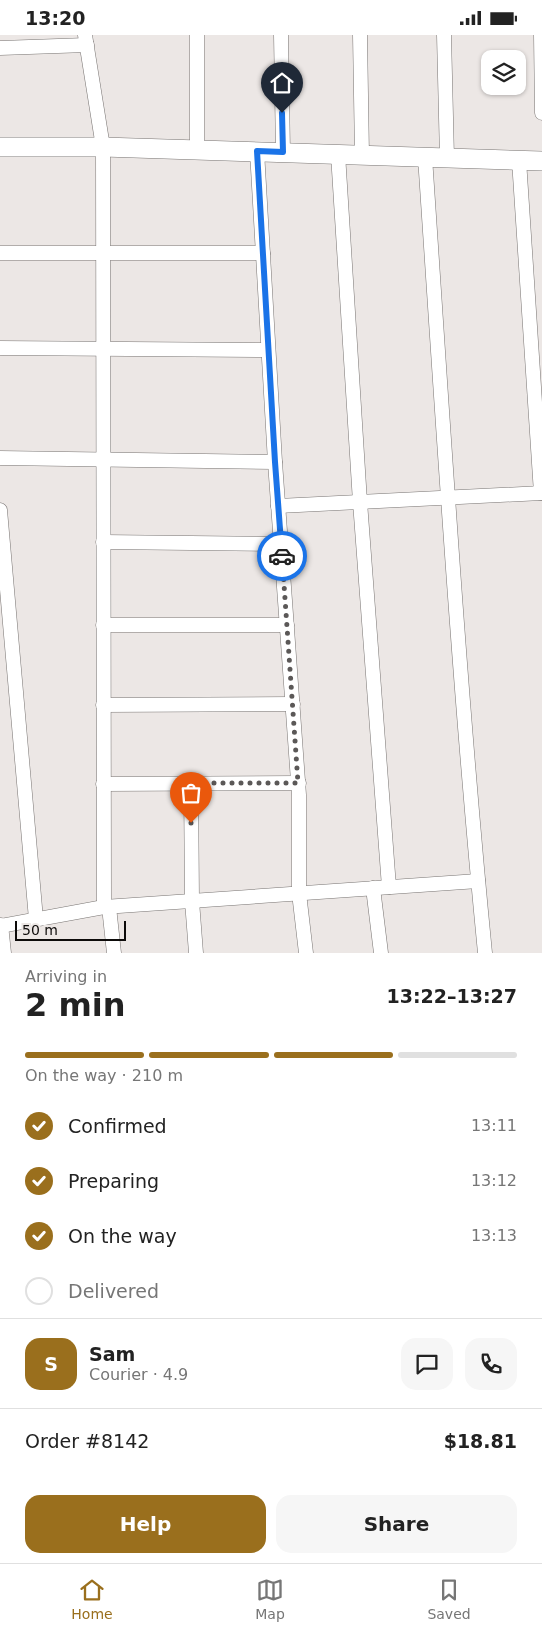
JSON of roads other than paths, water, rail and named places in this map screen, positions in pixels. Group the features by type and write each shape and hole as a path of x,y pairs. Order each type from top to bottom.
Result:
{"street":[{"path":"197,35 197,150"},
{"path":"281,35 283,152"},
{"path":"360,35 362,155"},
{"path":"444,35 447,158"},
{"path":"541,35 542,113"},
{"path":"0,47 86,40 103,147 103,784 106,907 114,953"},
{"path":"0,147 103,147 542,161"},
{"path":"257,151 275,462 298,783 299,893 306,953"},
{"path":"338,154 360,502 389,887"},
{"path":"425,157 448,498 485,953"},
{"path":"278,506 541,493 519,160"},
{"path":"0,253 263,253"},
{"path":"0,348 268,350"},
{"path":"0,458 275,462"},
{"path":"0,510 5,623 36,919"},
{"path":"103,542 281,544"},
{"path":"103,625 287,625"},
{"path":"103,705 293,704"},
{"path":"191,783 192,901 196,953"},
{"path":"103,784 298,783"},
{"path":"4,953 1,925 106,907 478,881"},
{"path":"373,888 382,953"}]}
